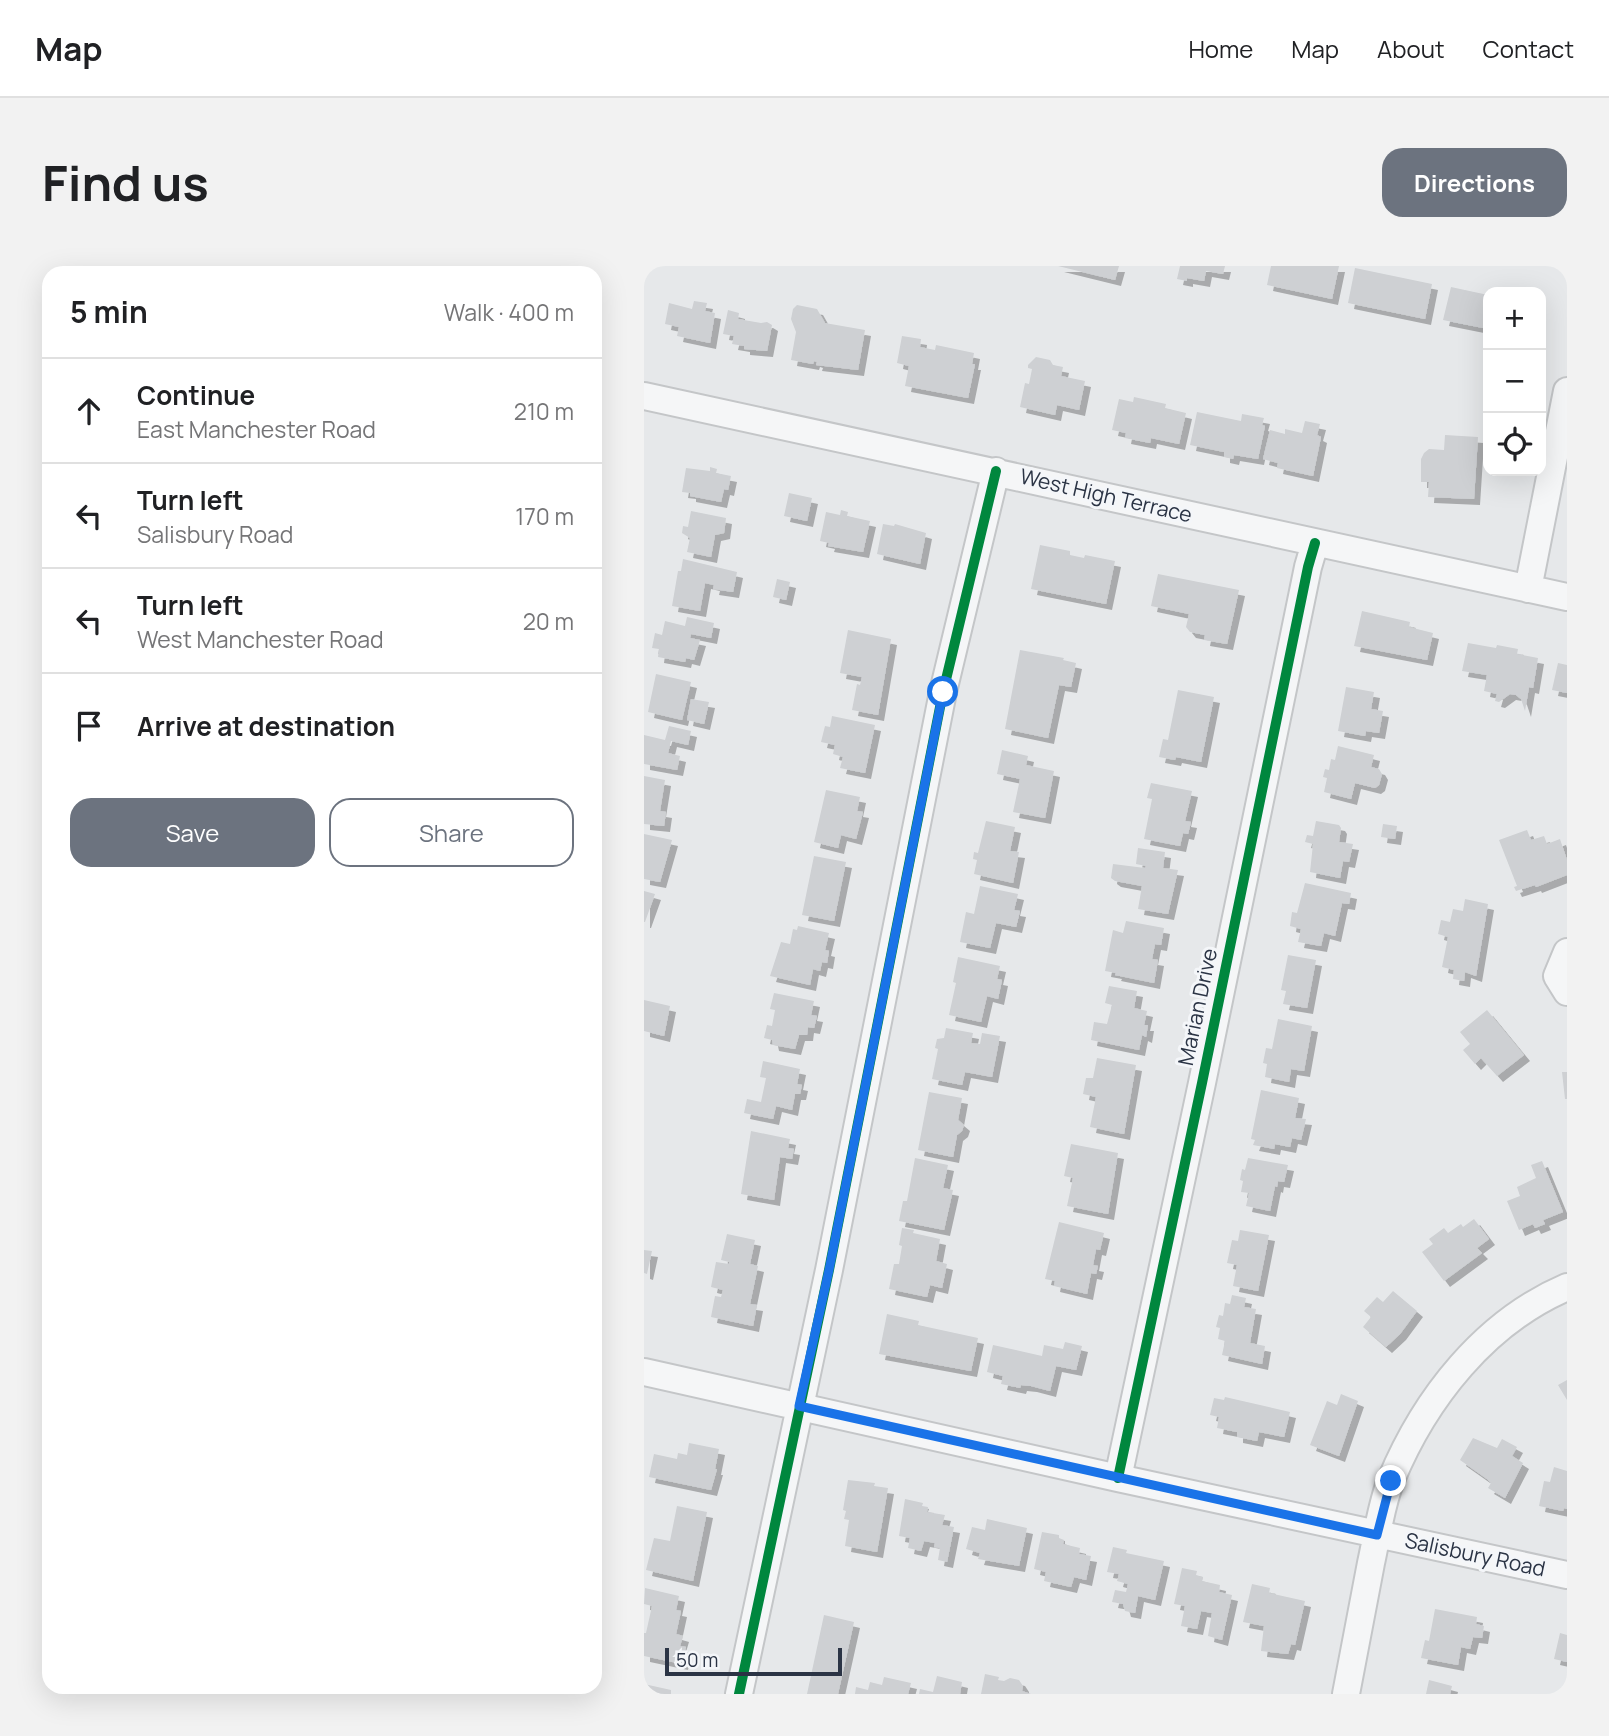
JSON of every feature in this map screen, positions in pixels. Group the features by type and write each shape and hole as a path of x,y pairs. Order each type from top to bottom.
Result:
{"street":[{"path":"1528,589 1567,391"},
{"name":"West High Terrace","path":"644,396 1567,597"},
{"path":"739,1694 829,1270 943,692 996,471"},
{"name":"Marian Drive","path":"1118,1478 1315,542"},
{"path":"1567,952 1557,976 1567,992"},
{"path":"1346,1694 1377,1535 1391,1481 1420,1421 1465,1360 1495,1331 1547,1296 1567,1287"},
{"name":"Salisbury Road","path":"644,1372 1377,1535 1567,1574"}],"building":[{"path":"1058,266 1119,266 1115,280"},
{"path":"1180,266 1225,266 1223,274 1206,271 1204,281 1187,278 1187,281 1177,279"},
{"path":"1271,266 1339,266 1332,299 1267,285"},
{"path":"1355,268 1432,284 1425,319 1348,303"},
{"path":"1451,287 1483,294 1483,328 1443,320"},
{"path":"694,301 707,303 705,311 715,313 710,343 677,336 679,327 665,324 669,303 692,309"},
{"path":"797,305 817,309 825,323 865,330 858,370 816,365 817,362 814,361 813,364 791,360 796,332 791,319 793,309"},
{"path":"728,310 739,313 738,319 772,325 767,351 744,349 744,346 732,344 734,336 723,334"},
{"path":"902,336 921,339 920,347 935,350 936,345 974,353 972,364 975,364 968,398 905,386 909,366 897,363"},
{"path":"1036,357 1063,367 1061,376 1085,381 1079,410 1057,405 1055,415 1020,407 1025,383 1029,384 1032,369 1028,368 1028,365"},
{"path":"1134,397 1166,404 1165,408 1186,413 1179,444 1151,438 1150,443 1125,438 1126,433 1112,430 1119,399 1133,402"},
{"path":"1197,412 1241,421 1242,414 1264,418 1262,425 1265,426 1258,459 1234,455 1233,459 1224,457 1224,452 1190,445"},
{"path":"1305,421 1320,424 1317,435 1321,437 1313,476 1277,468 1278,463 1263,459 1270,430 1285,434 1285,429 1302,433"},
{"path":"1445,435 1478,437 1474,499 1428,497 1429,482 1421,482 1421,459 1424,453 1429,449 1444,450"},
{"path":"710,467 717,469 716,473 731,476 728,490 724,489 721,502 682,492 686,468 710,471"},
{"path":"789,493 812,498 807,521 784,516"},
{"path":"841,510 848,512 847,516 870,521 863,552 828,546 829,543 820,541 826,512 840,515"},
{"path":"691,511 726,518 724,533 715,535 711,557 687,552 690,538 682,533 683,526 688,527"},
{"path":"883,524 895,524 926,533 920,564 877,554"},
{"path":"1040,545 1070,551 1070,555 1084,558 1085,555 1115,561 1106,604 1031,589"},
{"path":"683,559 737,572 733,592 713,589 714,585 705,583 700,611 672,606 678,571 681,571"},
{"path":"1158,574 1239,590 1227,644 1204,640 1205,635 1190,632 1186,627 1189,614 1151,606"},
{"path":"777,579 790,582 786,600 773,597"},
{"path":"1362,611 1410,622 1409,627 1433,633 1427,660 1354,646"},
{"path":"687,617 714,623 711,638 691,634 690,638 700,640 694,660 686,658 685,662 658,657 659,649 652,648 655,633 662,635 665,621 685,626"},
{"path":"848,630 891,639 878,715 852,710 857,684 860,685 862,677 840,673"},
{"path":"1468,643 1518,649 1517,654 1538,658 1533,688 1529,687 1525,711 1521,699 1516,695 1510,694 1499,702 1495,701 1497,694 1484,691 1487,675 1462,671"},
{"path":"1020,650 1064,658 1063,660 1076,663 1071,687 1059,685 1048,738 1005,729"},
{"path":"1558,663 1567,665 1567,693 1552,690"},
{"path":"656,674 691,682 682,720 648,712"},
{"path":"1346,687 1374,692 1371,709 1383,711 1379,733 1366,731 1365,736 1338,731"},
{"path":"1178,690 1214,697 1201,762 1159,757 1163,739 1168,740"},
{"path":"691,699 709,702 704,724 687,720"},
{"path":"832,716 875,725 865,773 840,768 843,757 833,754 835,745 821,742 825,726 830,727"},
{"path":"669,726 691,731 688,745 671,741 668,753 680,756 677,770 644,764 644,735 665,740"},
{"path":"1338,746 1374,755 1371,767 1379,769 1382,774 1379,785 1375,788 1355,783 1351,799 1324,792 1327,778 1323,777 1325,769 1329,770 1331,759 1335,760"},
{"path":"1002,750 1028,756 1026,765 1054,771 1045,818 1013,812 1020,779 997,774"},
{"path":"644,776 665,780 660,811 666,812 664,826 644,824"},
{"path":"1151,783 1192,791 1185,821 1191,822 1188,834 1183,833 1180,846 1144,839 1152,799 1147,798"},
{"path":"826,790 860,797 857,811 863,812 856,839 841,835 838,848 814,842"},
{"path":"986,821 1015,827 1010,851 1019,852 1013,883 974,874 977,860 973,859 974,852 978,853"},
{"path":"1316,821 1339,825 1339,842 1353,844 1349,862 1343,861 1340,878 1310,872 1313,844 1305,842 1307,835 1313,836"},
{"path":"1383,824 1397,826 1395,839 1381,837"},
{"path":"1527,830 1531,840 1544,836 1547,844 1560,839 1567,860 1567,875 1536,887 1535,885 1516,891 1514,887 1517,886 1499,840"},
{"path":"644,834 672,840 660,882 644,879"},
{"path":"1138,848 1165,852 1163,868 1178,870 1168,914 1138,909 1142,886 1111,878 1113,864 1145,868 1146,866 1136,864"},
{"path":"814,856 846,862 834,921 802,915"},
{"path":"1305,883 1351,893 1349,904 1342,903 1335,936 1324,933 1321,946 1298,942 1301,929 1290,926 1292,912 1297,913"},
{"path":"980,886 1018,894 1014,910 1020,911 1016,927 996,923 990,948 960,942 966,912 974,914"},
{"path":"644,891 655,894 645,922 644,922"},
{"path":"1465,899 1488,904 1476,976 1465,972 1464,981 1453,979 1454,970 1442,967 1448,937 1438,934 1441,920 1450,922 1453,909 1463,911"},
{"path":"1126,921 1164,928 1161,945 1155,944 1152,959 1158,960 1154,983 1105,971 1113,930 1123,933"},
{"path":"798,926 829,933 825,950 829,951 827,963 822,962 820,971 813,969 810,985 770,976 781,942 790,944 793,929 797,930"},
{"path":"1288,955 1316,960 1307,1008 1283,1004 1286,991 1281,990"},
{"path":"958,957 1000,966 997,979 1002,980 998,999 987,996 981,1022 949,1015"},
{"path":"1109,986 1137,991 1134,1008 1147,1011 1144,1025 1148,1025 1146,1037 1142,1035 1139,1050 1091,1040 1094,1022 1107,1024 1112,1005 1105,1003"},
{"path":"774,993 814,1001 811,1015 817,1016 814,1028 808,1027 807,1035 799,1035 795,1049 773,1045 772,1040 764,1038 767,1025 772,1026 775,1010 770,1009"},
{"path":"644,1000 670,1006 664,1036 644,1031"},
{"path":"1487,1010 1524,1055 1497,1076 1481,1058 1475,1064 1463,1050 1470,1044 1460,1032"},
{"path":"1278,1019 1312,1026 1304,1071 1291,1069 1289,1082 1265,1077 1267,1064 1263,1063 1266,1048 1272,1049"},
{"path":"946,1028 973,1033 971,1043 980,1044 982,1033 1000,1036 992,1077 965,1072 962,1085 932,1079 938,1049 935,1048 937,1039 944,1038"},
{"path":"1097,1058 1136,1065 1124,1134 1090,1127 1096,1097 1083,1094 1086,1078 1093,1078"},
{"path":"763,1061 800,1069 797,1084 802,1085 800,1094 795,1094 792,1110 776,1106 773,1119 744,1113 747,1099 761,1102 766,1078 760,1077"},
{"path":"1562,1072 1567,1072 1567,1099 1565,1099"},
{"path":"1261,1090 1299,1098 1295,1118 1306,1119 1301,1140 1292,1138 1290,1147 1275,1144 1274,1149 1253,1145 1255,1140 1251,1139"},
{"path":"929,1092 962,1098 958,1120 964,1125 957,1135 953,1157 918,1150"},
{"path":"751,1131 790,1139 788,1148 794,1149 792,1159 780,1157 774,1200 741,1194"},
{"path":"1071,1144 1118,1153 1108,1214 1067,1206 1073,1178 1064,1176"},
{"path":"915,1158 948,1165 943,1188 953,1190 944,1230 899,1221 903,1201 907,1201"},
{"path":"1248,1158 1288,1165 1284,1182 1278,1181 1277,1187 1275,1186 1270,1211 1246,1206 1249,1193 1241,1192 1243,1181 1240,1180"},
{"path":"1542,1161 1563,1212 1543,1220 1545,1224 1535,1228 1533,1224 1519,1230 1507,1201 1520,1196 1517,1187 1536,1178 1531,1165"},
{"path":"1474,1219 1489,1239 1477,1248 1482,1253 1444,1281 1422,1252 1433,1244 1429,1239 1444,1228 1448,1233"},
{"path":"1059,1222 1104,1233 1100,1250 1096,1249 1093,1265 1098,1266 1096,1274 1091,1273 1087,1294 1054,1286 1055,1281 1045,1279"},
{"path":"902,1228 940,1239 936,1261 947,1264 942,1288 930,1285 927,1297 889,1289 894,1264 899,1264"},
{"path":"1240,1230 1269,1235 1258,1291 1233,1286 1237,1265 1227,1263 1232,1240 1238,1241"},
{"path":"727,1234 755,1240 750,1264 758,1266 750,1304 757,1305 753,1326 711,1317 715,1296 721,1297 723,1290 711,1287 716,1262 729,1264 721,1260"},
{"path":"644,1250 652,1251 647,1274 644,1273"},
{"path":"1393,1291 1417,1311 1400,1334 1386,1347 1363,1327 1371,1317 1364,1311 1377,1297 1383,1302"},
{"path":"1232,1295 1246,1298 1244,1307 1256,1309 1250,1343 1265,1346 1262,1364 1222,1355 1225,1341 1218,1339 1220,1328 1216,1327 1219,1315 1223,1316 1225,1303 1230,1304"},
{"path":"887,1314 919,1321 918,1325 978,1338 971,1371 879,1354"},
{"path":"1065,1342 1082,1346 1076,1370 1056,1366 1050,1391 1031,1386 1021,1385 1020,1388 1001,1384 1003,1376 987,1372 993,1345 1042,1356 1044,1345 1063,1349"},
{"path":"1567,1380 1567,1400 1558,1385"},
{"path":"1341,1394 1358,1401 1339,1456 1310,1445 1327,1401 1337,1405"},
{"path":"1225,1397 1290,1412 1284,1437 1259,1432 1257,1441 1237,1437 1237,1432 1217,1428 1219,1417 1210,1415 1214,1398 1224,1400"},
{"path":"1473,1438 1497,1448 1502,1439 1517,1447 1512,1456 1523,1463 1505,1498 1488,1488 1491,1483 1487,1479 1460,1460"},
{"path":"689,1443 719,1449 711,1490 649,1477 654,1454 677,1459 678,1453 687,1455"},
{"path":"1554,1467 1567,1471 1567,1509 1564,1508 1563,1511 1539,1506 1544,1481 1550,1482"},
{"path":"848,1480 875,1483 874,1486 888,1488 877,1552 845,1546 849,1520 844,1519 846,1511 843,1510"},
{"path":"905,1499 923,1503 922,1506 928,1507 927,1512 945,1515 942,1525 954,1527 947,1562 938,1560 940,1548 934,1547 935,1543 924,1541 921,1551 908,1548 910,1538 899,1536"},
{"path":"677,1506 707,1512 693,1581 646,1570 654,1538 670,1541"},
{"path":"987,1519 1027,1528 1019,1566 978,1559 980,1553 966,1549 972,1527 985,1530"},
{"path":"1042,1532 1059,1535 1059,1538 1064,1540 1063,1544 1080,1548 1079,1554 1091,1556 1086,1580 1074,1577 1071,1587 1044,1581 1046,1572 1034,1569"},
{"path":"1113,1547 1127,1550 1126,1553 1164,1561 1155,1600 1138,1596 1135,1613 1125,1611 1123,1604 1112,1602 1115,1590 1126,1592 1128,1584 1117,1581 1119,1574 1107,1572"},
{"path":"1182,1568 1197,1571 1196,1575 1203,1577 1202,1581 1220,1585 1219,1592 1232,1595 1222,1640 1208,1636 1212,1613 1201,1611 1197,1629 1181,1626 1185,1606 1174,1604"},
{"path":"1252,1584 1270,1588 1269,1593 1305,1601 1295,1645 1291,1644 1288,1654 1261,1651 1264,1626 1243,1622"},
{"path":"645,1588 679,1596 676,1610 681,1611 676,1634 683,1636 680,1646 686,1647 682,1664 644,1656 644,1633 652,1606 644,1604"},
{"path":"1435,1609 1477,1617 1476,1624 1484,1626 1482,1638 1473,1637 1470,1649 1461,1647 1458,1665 1421,1658 1425,1640 1429,1641"},
{"path":"824,1615 854,1622 838,1694 807,1694"},
{"path":"1560,1633 1567,1635 1567,1662 1554,1659"},
{"path":"985,1674 999,1677 998,1680 1019,1680 1023,1686 1022,1691 1031,1694 981,1694"},
{"path":"937,1676 962,1682 960,1694 919,1694 920,1689 933,1692"},
{"path":"884,1677 911,1683 908,1694 855,1694 856,1687 868,1690 870,1682 882,1685"},
{"path":"1429,1680 1452,1686 1450,1694 1426,1694"},
{"path":"644,1684 671,1690 671,1694 644,1694"}],"cycle path":[{"path":"739,1694 829,1270 943,692 996,471"},
{"path":"1118,1478 1315,543"}],"route":[{"path":"943,692 829,1270 799,1406 1377,1535 1391,1481"}]}
